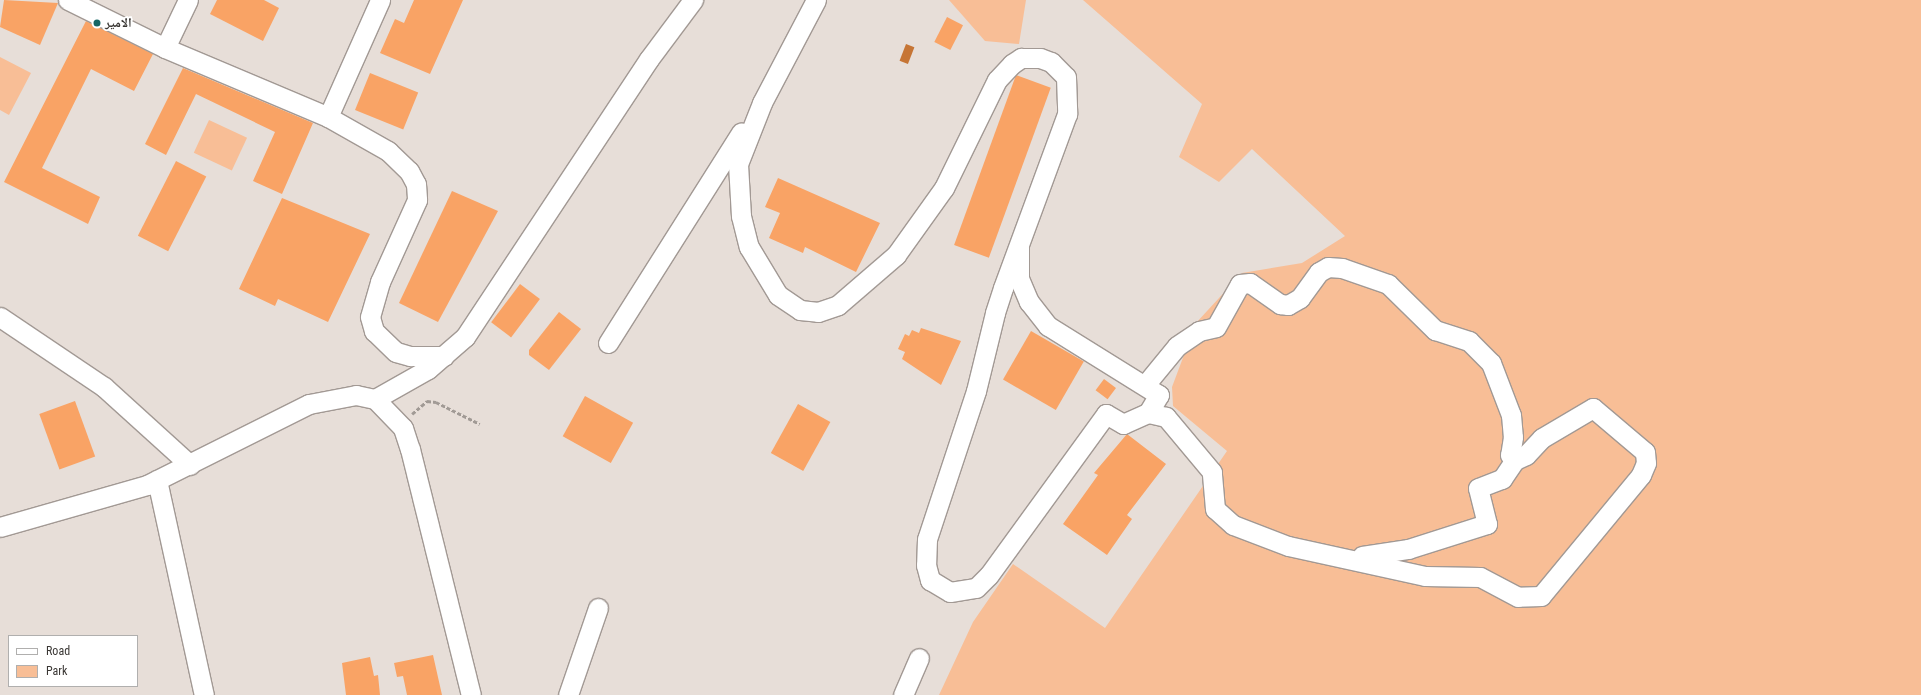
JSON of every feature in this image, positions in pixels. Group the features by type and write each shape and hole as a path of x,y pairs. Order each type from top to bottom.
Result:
{"street":[{"path":"68,0 165,48 328,117 388,151 409,171 418,192 404,236 371,306 374,331 396,352 410,356 444,356"},
{"path":"165,48 188,0"},
{"path":"328,117 380,0"},
{"path":"375,399 444,356 466,337 649,59 693,0"},
{"path":"608,343 762,103 816,0"},
{"path":"762,103 738,164 741,216 749,247 778,295 792,306 818,312 838,305 857,291 910,238 944,188 1001,74 1021,58 1030,56 1051,62 1066,77 1067,114 995,313 967,422 927,539 926,565 930,580 950,592 962,593 976,588 1007,553 1106,414 1123,424 1148,413 1159,396 1145,385 1048,326 1029,302 1019,279 1019,247"},
{"path":"1145,385 1176,346 1199,331 1216,327 1240,284 1250,283 1280,304 1288,305 1300,298 1322,270 1350,269 1388,284 1436,330 1469,341 1492,363 1511,415 1513,437 1510,455 1515,460"},
{"path":"0,317 104,387 190,465"},
{"path":"0,527 157,480 190,465 309,404 356,395 375,399 403,428 471,695"},
{"path":"1148,413 1166,417 1212,472 1215,510 1232,525 1288,546 1354,558 1425,576 1480,576 1518,597 1541,596 1641,475 1646,463 1645,452 1593,408 1542,438 1526,455 1515,460 1502,479 1478,488 1487,524 1408,549 1354,558"},
{"path":"157,480 204,695"},
{"path":"568,695 598,608"},
{"path":"903,695 919,658"}],"path":[{"path":"403,428 414,410 427,401 436,402 480,424"}],"green space":[{"path":"949,0 1026,0 1019,44 985,41"},
{"path":"1083,0 1921,0 1921,695 939,695 973,622 1013,564 1105,628 1227,451 1173,406 1172,387 1196,323 1242,273 1302,263 1345,236 1252,149 1219,182 1179,157 1202,104"},
{"path":"0,57 31,73 9,115 0,110"},
{"path":"209,120 247,138 232,170 194,153"}],"shaded area":[{"path":"906,44 914,47 908,64 900,61"}],"building":[{"path":"4,0 58,3 40,45 0,27"},
{"path":"217,0 264,0 279,8 263,41 210,14"},
{"path":"414,0 463,0 430,74 380,53 395,19 404,23"},
{"path":"947,17 963,25 950,50 934,42"},
{"path":"86,21 153,54 134,91 91,69 42,168 100,197 88,224 4,182"},
{"path":"183,68 313,123 282,194 253,181 275,132 196,94 166,155 145,144"},
{"path":"370,73 418,92 403,130 355,110"},
{"path":"1016,75 1051,88 989,258 954,245"},
{"path":"176,161 206,176 168,251 138,236"},
{"path":"778,178 880,223 856,272 805,247 803,253 769,238 780,213 765,207"},
{"path":"452,191 498,211 438,322 399,303"},
{"path":"282,198 370,234 328,322 278,299 275,306 239,289"},
{"path":"520,284 540,299 511,337 491,322"},
{"path":"559,312 581,329 549,370 529,355 529,350"},
{"path":"921,328 961,341 941,385 902,359 905,352 898,349 905,334 909,336 912,330 919,333"},
{"path":"1031,331 1084,362 1056,410 1003,379"},
{"path":"1104,379 1116,388 1108,399 1096,390"},
{"path":"585,396 633,423 611,463 563,436"},
{"path":"75,401 95,456 59,469 39,414"},
{"path":"798,404 830,422 803,471 771,453"},
{"path":"1127,434 1166,464 1127,515 1132,519 1107,555 1063,524 1098,475 1094,473"},
{"path":"433,655 442,695 407,695 403,676 397,677 394,663"},
{"path":"370,657 374,676 378,675 380,695 346,695 342,663"}],"place":[{"name":"الامير","path":"97,23"}]}
